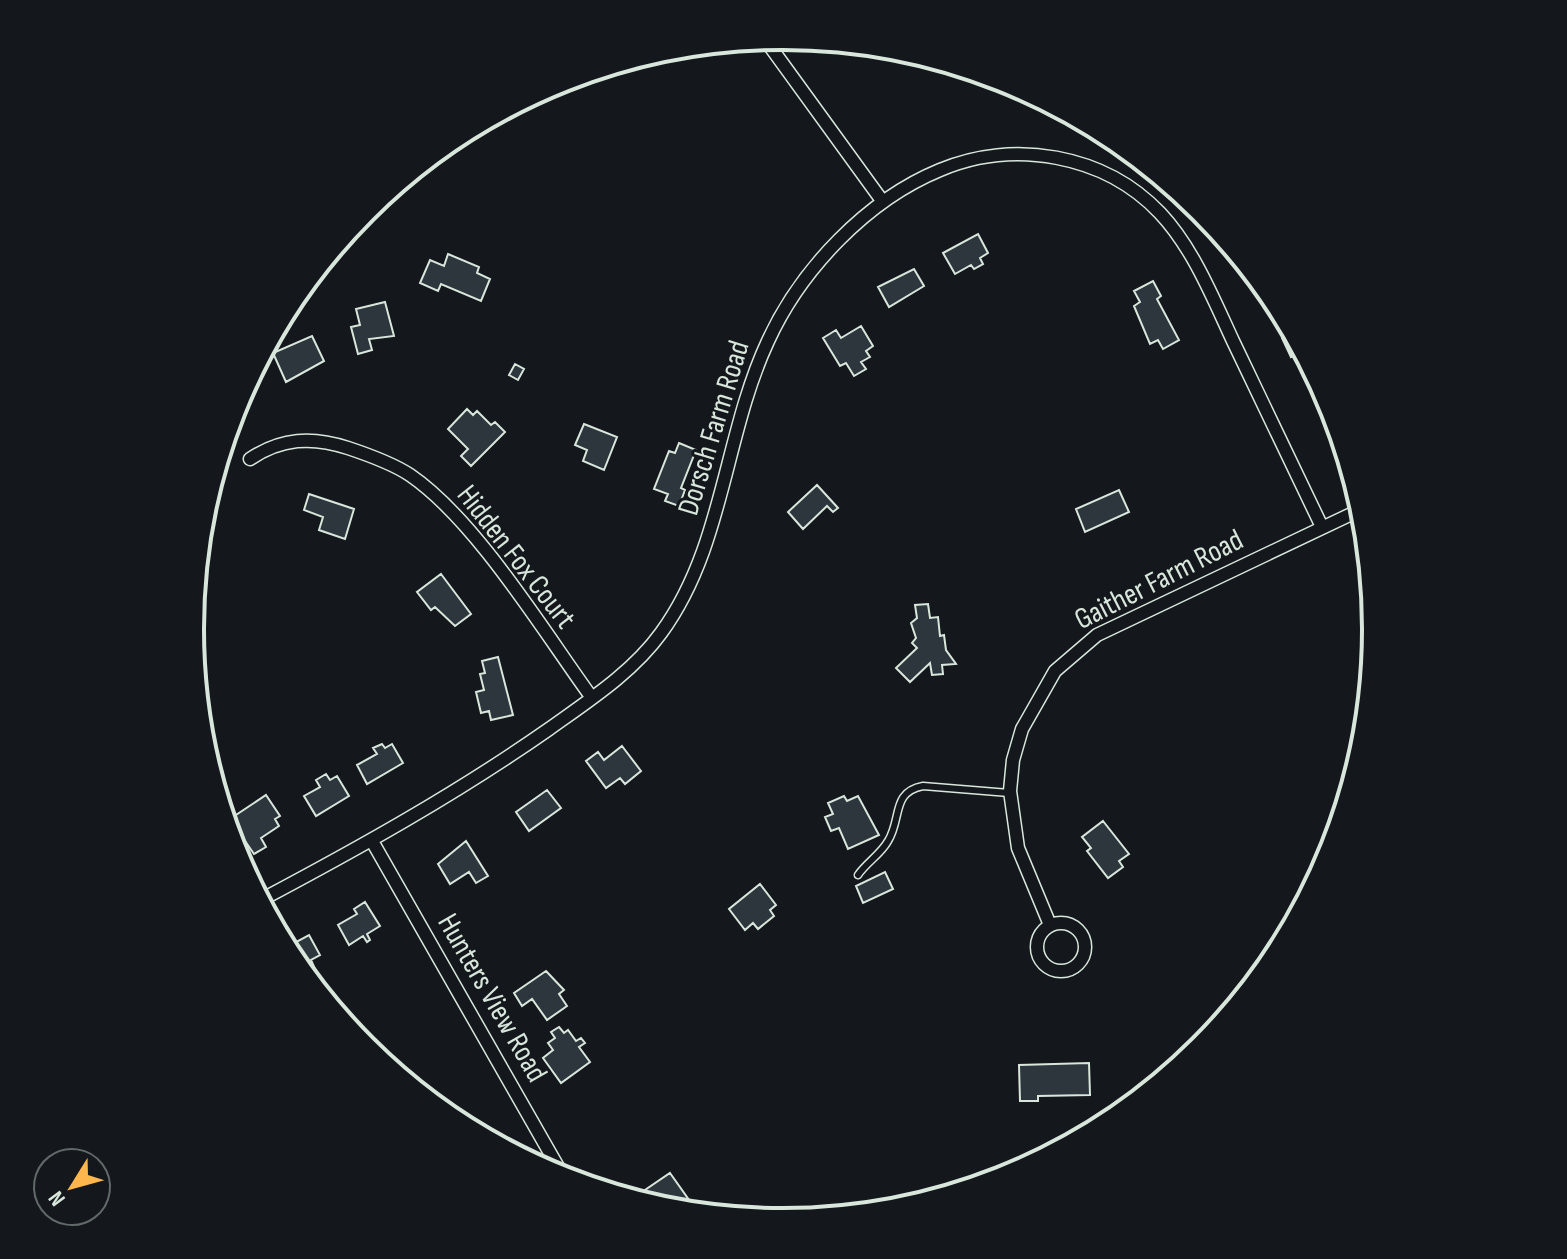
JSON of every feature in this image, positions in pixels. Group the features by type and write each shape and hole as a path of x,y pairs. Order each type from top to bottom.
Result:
{"street":[{"path":"773,50 883,202"},
{"name":"Dorsch Farm Road","path":"269,896 372,841 493,768 592,698 636,662 662,633 684,594 724,490 751,384 768,339 792,299 819,262 883,202 922,177 952,165 981,156 1015,153 1060,157 1099,172 1134,191 1157,210 1177,233 1209,292 1322,527"},
{"name":"Hidden Fox Court","path":"250,459 269,446 286,441 309,440 339,445 409,474 443,502 471,533 592,698"},
{"name":"Gaither Farm Road","path":"1050,925 1018,848 1010,793 1013,760 1022,729 1055,671 1097,635 1351,514"},
{"name":"Hunters View Road","path":"372,841 555,1162"},
{"path":"1068,924 1083,938 1085,951 1080,962 1071,969 1060,971 1048,968 1040,959 1036,947 1040,935 1050,925 1068,924"}],"lane":[{"path":"858,875 887,843 898,804 911,788 923,786 1010,793"}],"building":[{"path":"978,234 988,253 980,258 983,264 974,269 971,265 955,274 943,253"},
{"path":"448,254 479,267 477,273 490,279 481,301 441,284 438,291 420,283 430,260 444,266"},
{"path":"914,269 924,286 889,307 878,287"},
{"path":"1153,281 1161,296 1157,299 1179,340 1163,349 1158,340 1150,344 1134,306 1140,302 1134,291"},
{"path":"385,302 394,336 369,339 372,350 358,354 351,327 360,325 356,309"},
{"path":"861,326 873,346 866,351 870,357 861,362 866,369 854,376 846,363 840,366 823,338 836,330 841,338"},
{"path":"312,336 324,361 286,382 274,355"},
{"path":"1283,337 1294,356 1291,357"},
{"path":"515,364 524,369 518,380 509,375"},
{"path":"467,409 473,415 477,411 491,425 495,422 505,432 471,466 461,456 468,449 448,429"},
{"path":"584,424 617,437 604,470 583,461 587,450 575,445"},
{"path":"679,443 696,450 681,488 685,490 679,506 665,501 668,494 654,489 669,451 675,453"},
{"path":"817,485 838,508 833,512 827,506 803,529 788,512"},
{"path":"1119,490 1129,512 1085,532 1076,509"},
{"path":"309,494 354,509 345,539 319,530 323,517 304,510"},
{"path":"441,574 471,614 455,626 435,607 431,610 417,592"},
{"path":"928,604 930,618 938,617 940,636 944,635 946,650 956,664 942,665 943,674 932,675 930,663 910,682 896,668 917,648 912,643 916,638 911,623 917,618 915,605"},
{"path":"498,657 513,715 491,720 489,711 481,713 476,692 484,690 480,674 485,673 482,661"},
{"path":"382,744 385,748 392,744 403,763 367,784 357,765 377,754 373,748"},
{"path":"622,746 641,771 625,784 620,778 606,788 586,761 598,752 604,760"},
{"path":"326,774 330,780 337,776 349,796 316,816 304,796 320,787 316,780"},
{"path":"547,790 561,808 529,831 516,812"},
{"path":"266,795 280,816 275,819 279,826 261,838 266,847 254,854 243,838 235,816"},
{"path":"844,796 847,801 858,796 879,835 848,849 839,828 831,831 825,817 833,814 828,803"},
{"path":"1103,821 1129,854 1119,861 1123,867 1108,878 1087,851 1091,848 1082,837"},
{"path":"466,841 488,876 476,883 469,872 450,884 438,864"},
{"path":"885,872 893,889 863,903 856,886"},
{"path":"760,884 776,905 770,910 774,916 758,929 753,923 745,930 729,909"},
{"path":"365,902 380,926 367,934 370,940 367,942 363,936 349,945 338,925 357,914 354,909"},
{"path":"309,935 320,955 311,960 315,969 302,951 296,942"},
{"path":"546,971 564,990 559,994 567,1006 547,1020 532,999 522,1006 514,993"},
{"path":"559,1027 564,1033 568,1030 576,1041 581,1038 585,1043 579,1047 590,1062 561,1083 543,1058 553,1050 548,1043 555,1038 551,1032"},
{"path":"1089,1063 1090,1095 1038,1096 1038,1101 1020,1101 1019,1065"},
{"path":"670,1173 690,1201 670,1198 643,1191"}]}
